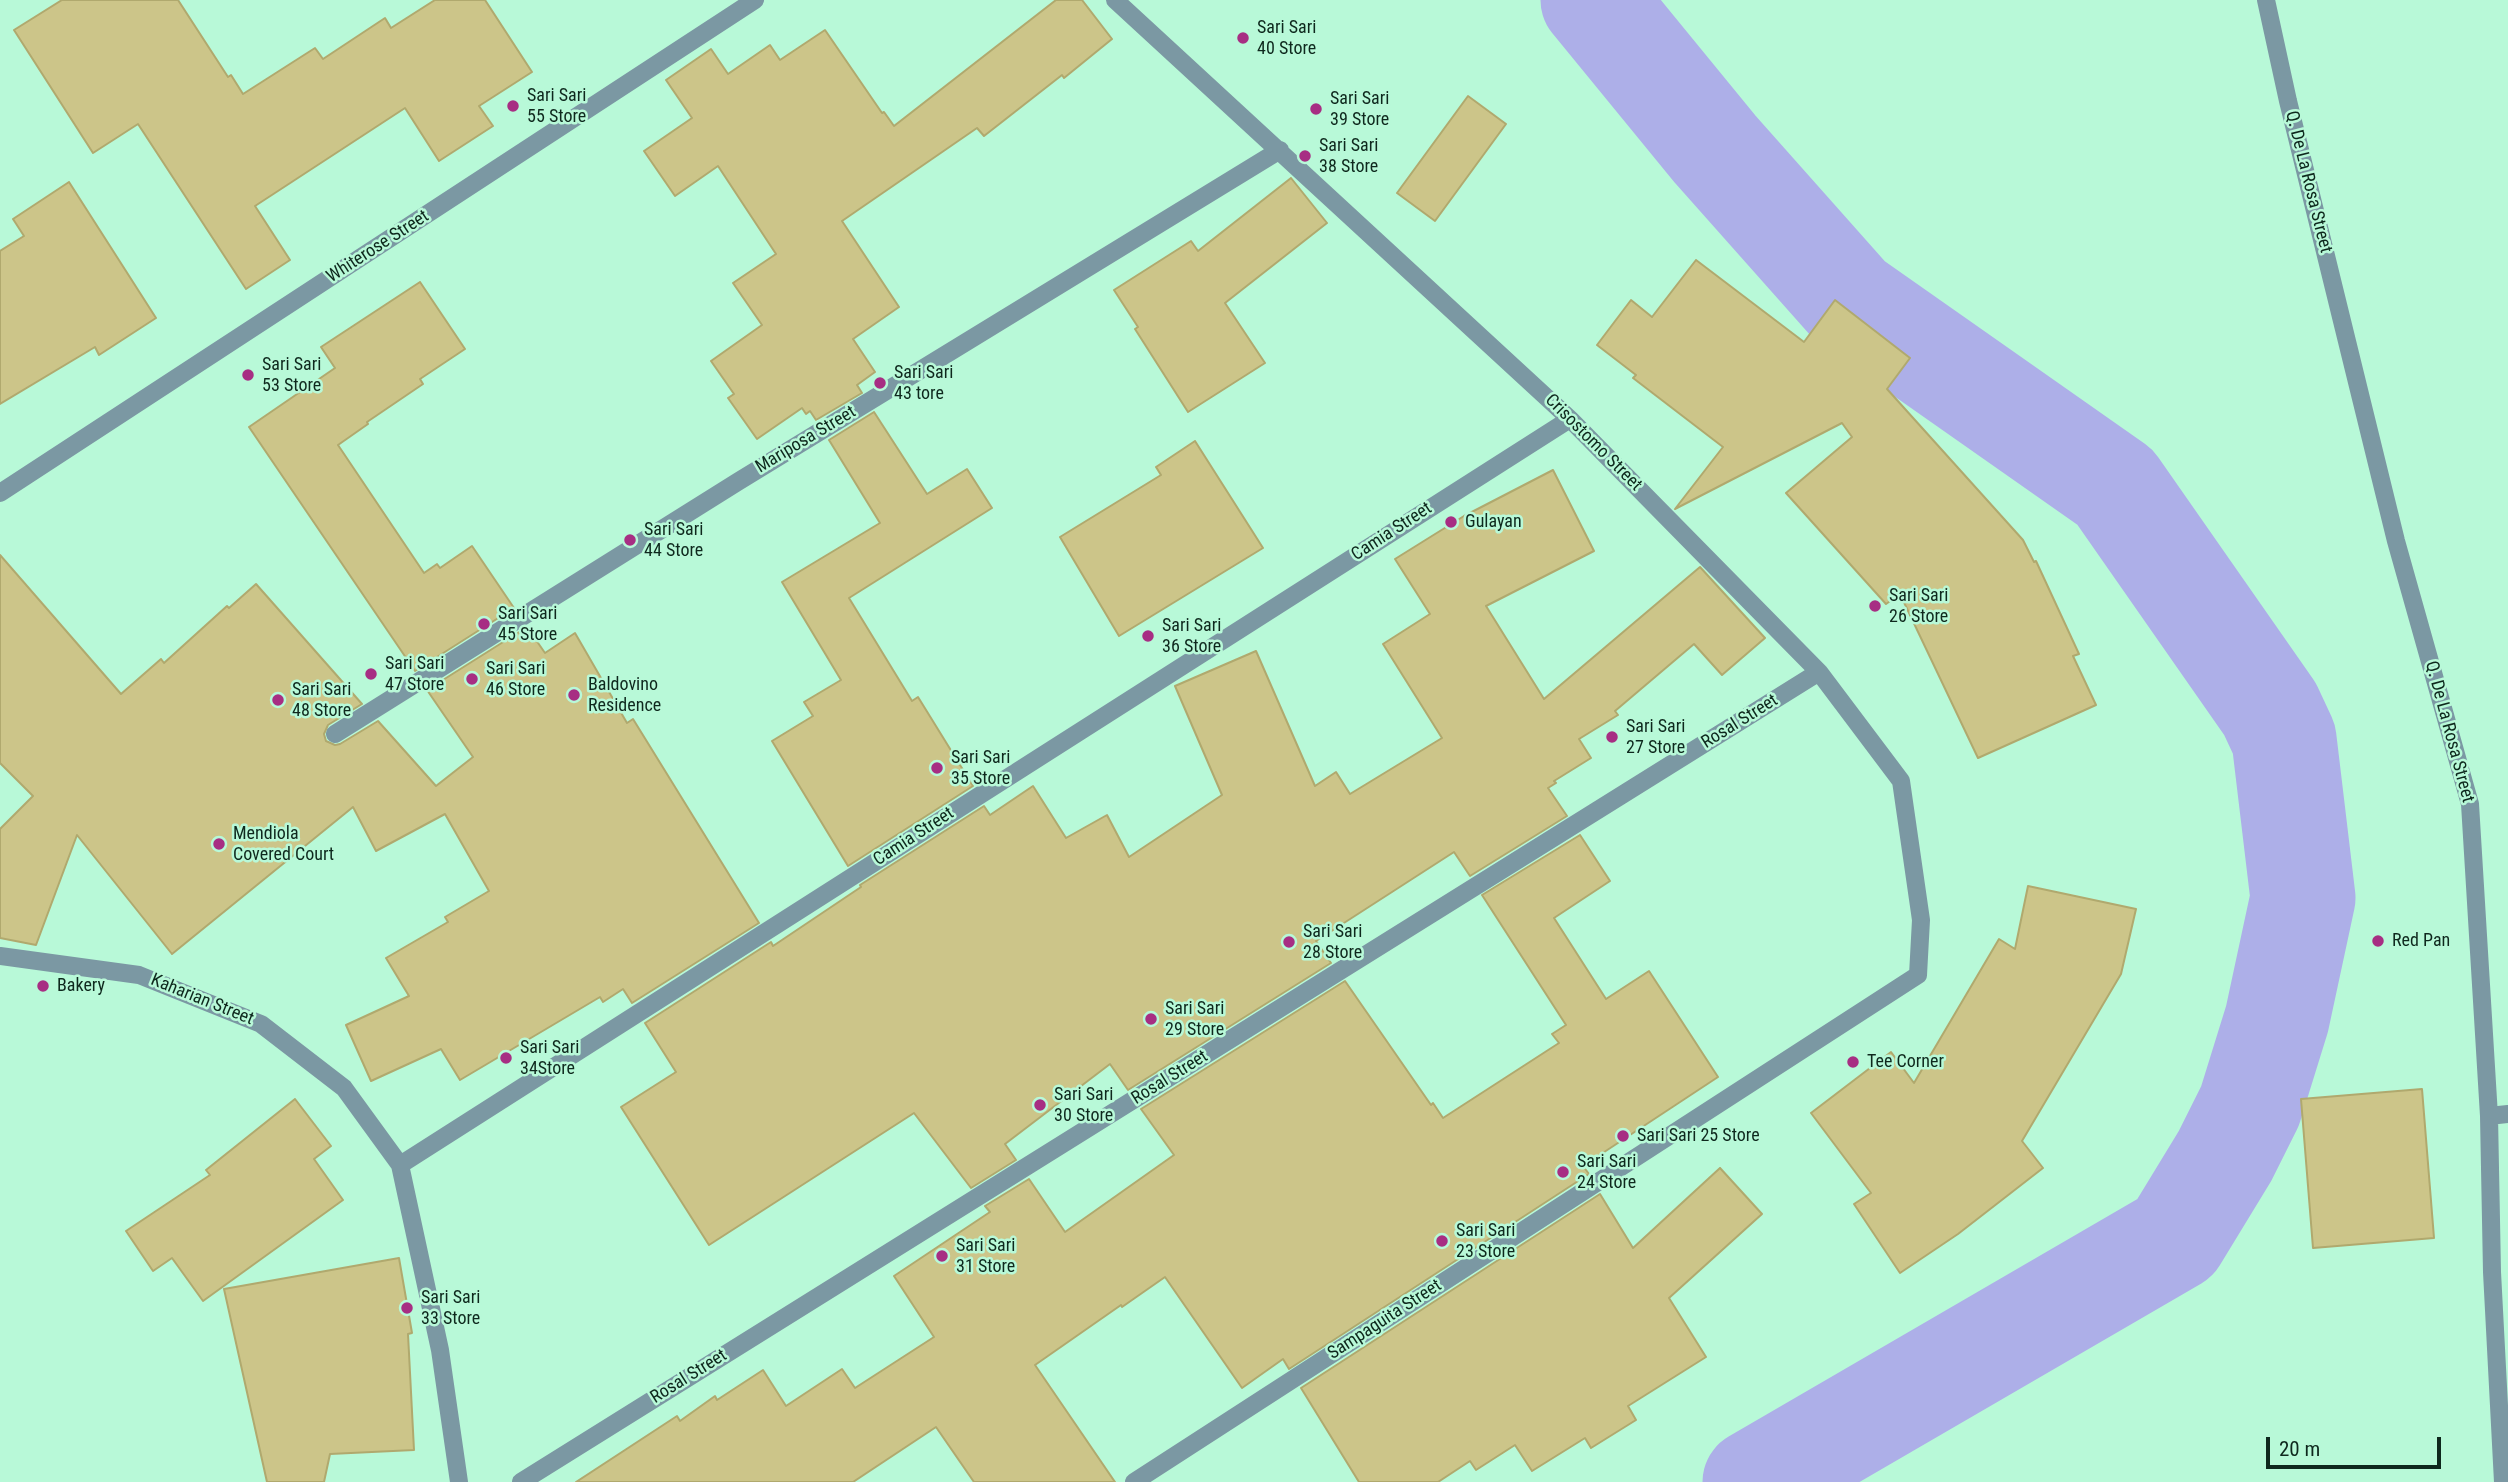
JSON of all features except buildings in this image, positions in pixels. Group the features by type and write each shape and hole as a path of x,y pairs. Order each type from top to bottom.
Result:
{"street":[{"name":"Whiterose Street","path":"0,493 755,0"},
{"name":"Crisostomo Street","path":"1115,0 1570,419 1819,672 1901,781 1921,920 1918,975"},
{"name":"Q. De La Rosa Street","path":"2266,0 2288,101 2396,541 2470,804 2489,1116 2492,1272 2503,1482"},
{"name":"Mariposa Street","path":"335,734 739,481 1280,150"},
{"name":"Camia Street","path":"400,1165 1570,419"},
{"name":"Rosal Street","path":"521,1482 1819,672"},
{"name":"Kaharian Street","path":"0,957 139,975 261,1024 344,1088 400,1165 440,1350 459,1482"},
{"name":"Sampaguita Street","path":"1135,1482 1918,975"},
{"path":"2489,1116 2508,1114"}],"waterway":[{"path":"1593,0 1715,149 1850,301 2115,487 2270,709 2284,739 2303,898 2277,1019 2250,1106 2225,1156 2175,1238 1755,1482"}],"place":[{"name":"Sari Sari 40 Store","path":"1243,38"},
{"name":"Sari Sari 55 Store","path":"513,106"},
{"name":"Sari Sari 39 Store","path":"1316,109"},
{"name":"Sari Sari 38 Store","path":"1305,156"},
{"name":"Sari Sari 53 Store","path":"248,375"},
{"name":"Sari Sari 43 tore","path":"880,383"},
{"name":"Gulayan","path":"1451,522"},
{"name":"Sari Sari 44 Store","path":"630,540"},
{"name":"Sari Sari 26 Store","path":"1875,606"},
{"name":"Sari Sari 45 Store","path":"484,624"},
{"name":"Sari Sari 36 Store","path":"1148,636"},
{"name":"Sari Sari 47 Store","path":"371,674"},
{"name":"Sari Sari 46 Store","path":"472,679"},
{"name":"Baldovino Residence","path":"574,695"},
{"name":"Sari Sari 48 Store","path":"278,700"},
{"name":"Sari Sari 27 Store","path":"1612,737"},
{"name":"Sari Sari 35 Store","path":"937,768"},
{"name":"Mendiola Covered Court","path":"219,844"},
{"name":"Red Pan","path":"2378,941"},
{"name":"Sari Sari 28 Store","path":"1289,942"},
{"name":"Bakery","path":"43,986"},
{"name":"Sari Sari 29 Store","path":"1151,1019"},
{"name":"Sari Sari 34Store","path":"506,1058"},
{"name":"Tee Corner","path":"1853,1062"},
{"name":"Sari Sari 30 Store","path":"1040,1105"},
{"name":"Sari Sari 25 Store","path":"1623,1136"},
{"name":"Sari Sari 24 Store","path":"1563,1172"},
{"name":"Sari Sari 23 Store","path":"1442,1241"},
{"name":"Sari Sari 31 Store","path":"942,1256"},
{"name":"Sari Sari 33 Store","path":"407,1308"}]}
